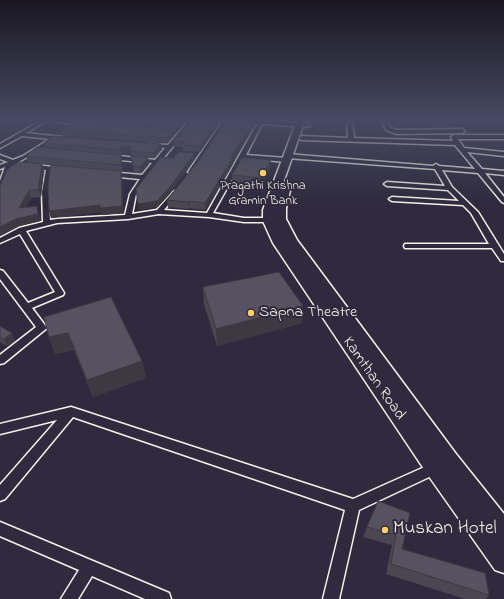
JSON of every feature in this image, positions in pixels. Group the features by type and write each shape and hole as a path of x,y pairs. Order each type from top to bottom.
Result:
{"main road":[{"path":"275,220 269,210 276,187 294,148"},
{"name":"Kamthan Road","path":"275,220 279,243 321,293 442,465 504,561"},
{"name":"Kamthan Road","path":"442,465 504,533"}],"street":[{"path":"0,167 12,163 39,148"},
{"path":"128,217 133,194 144,177 168,148"},
{"path":"186,179 207,148"},
{"path":"209,215 247,148"},
{"path":"36,150 43,151"},
{"path":"464,150 504,154"},
{"path":"464,150 504,202"},
{"path":"165,153 172,153"},
{"path":"194,155 202,156"},
{"path":"242,156 436,166 504,173"},
{"path":"0,157 12,163 49,169 68,170"},
{"path":"104,157 157,162"},
{"path":"0,190 12,163"},
{"path":"436,166 450,188 474,212 494,246 504,259"},
{"path":"47,224 45,192 49,169"},
{"path":"100,173 144,177"},
{"path":"387,184 450,188"},
{"path":"159,212 177,190"},
{"path":"392,199 465,203"},
{"path":"0,241 22,230 57,221 128,217 159,212 209,215 244,220 275,220"},
{"path":"22,230 60,293 26,307"},
{"path":"408,246 494,246"},
{"path":"0,273 4,286 26,307 42,328 0,360"},
{"path":"0,429 71,412 353,506 442,465"},
{"path":"0,495 71,412"},
{"path":"331,599 353,506"},
{"path":"0,529 164,599"},
{"path":"69,599 89,568"}],"building":[{"path":"36,148 47,148 121,155 121,165 26,156"},
{"path":"98,148 121,148 121,150"},
{"path":"130,148 158,148 154,153 130,151"},
{"path":"208,148 237,148 231,157 233,157 205,203 167,200"},
{"path":"178,152 195,153 169,188 157,201 138,204 136,189 161,157 173,158"},
{"path":"131,156 148,158 140,167 133,166"},
{"path":"242,158 271,160 261,178 232,175"},
{"path":"18,162 42,164 38,190 29,190 19,208 37,206 38,214 16,219 0,227 0,186 7,170"},
{"path":"51,165 121,171 122,206 100,208 100,205 49,211 48,185"},
{"path":"279,272 303,306 216,329 203,287"},
{"path":"111,297 142,361 87,380 68,333 49,337 44,317"},
{"path":"0,326 12,333 4,339 0,337"},
{"path":"378,501 410,513 402,549 485,573 489,595 391,564 396,535 367,527"}],"place":[{"name":"Pragathi Krishna Gramin Bank","path":"263,173"},
{"name":"Sapna Theatre","path":"251,313"},
{"name":"Muskan Hotel","path":"385,530"}]}
